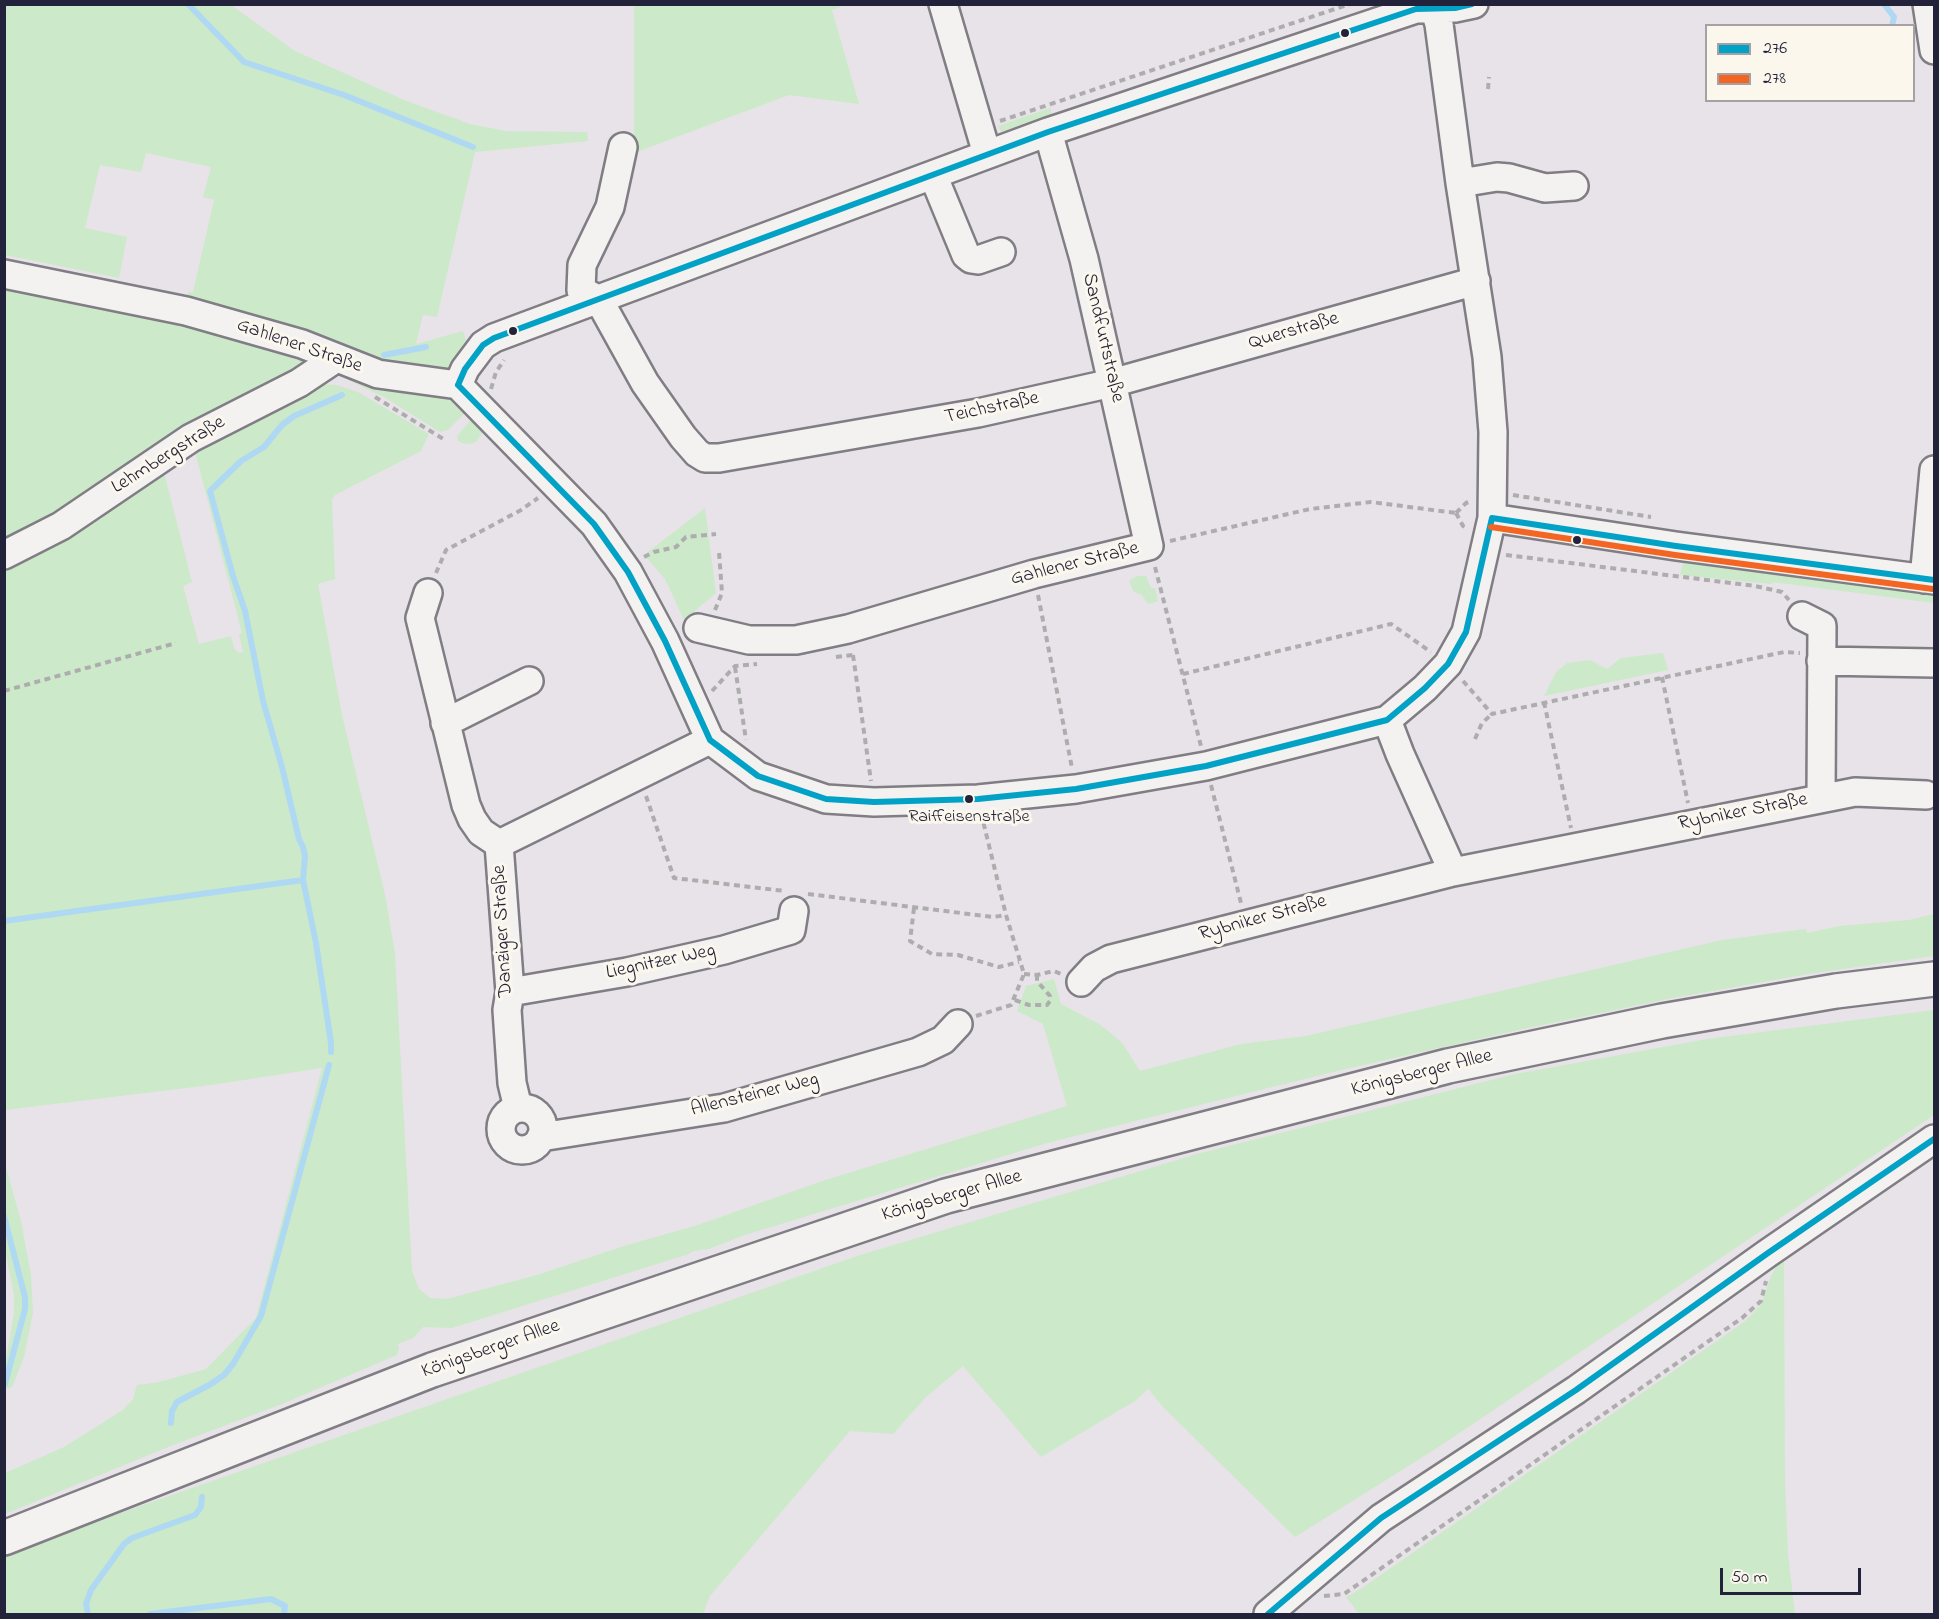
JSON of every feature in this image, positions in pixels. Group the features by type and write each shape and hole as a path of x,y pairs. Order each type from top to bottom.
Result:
{"main road":[{"name":"Königsberger Allee","path":"4,1538 432,1370 946,1196 1448,1066 1662,1021 1836,991 1935,979"}],"street":[{"path":"943,4 987,154"},
{"path":"1434,6 1439,24 1460,183 1487,357 1493,456 1492,518 1466,632 1448,664 1425,688 1387,720 1206,766 1076,789 978,800 874,802 826,799 758,776 710,740 665,641 619,558 594,524 458,385 465,369 483,345 494,338 1048,132 1416,9 1434,6 1455,8 1474,4"},
{"path":"1927,4 1935,50"},
{"name":"Sandfurtstraße","path":"1048,132 1084,259 1149,546"},
{"path":"599,300 581,290 582,265 610,207 623,147"},
{"path":"933,175 966,255 971,260 978,260 1001,252"},
{"path":"1460,183 1497,177 1545,188 1574,186"},
{"name":"Gahlener Straße","path":"4,274 186,310 302,344 378,375 458,385"},
{"name":"Querstraße","path":"1112,383 1476,281"},
{"name":"Teichstraße","path":"599,300 645,383 683,437 697,453 705,458 729,456 978,413 1112,383"},
{"name":"Lehmbergstraße","path":"4,555 61,526 191,438 299,383 335,359"},
{"path":"1492,518 1929,579 1935,470"},
{"name":"Gahlener Straße","path":"706,619 749,640 796,640 848,629 1034,574 1149,546"},
{"path":"428,593 420,618 469,812 482,832 499,844"},
{"name":"Rybniker Straße","path":"1803,616 1822,626 1821,798"},
{"path":"1822,657 1935,663"},
{"path":"445,723 529,681"},
{"path":"1387,720 1453,872"},
{"name":"Danziger Straße","path":"518,1108 512,1083 507,1010 510,992 499,844 710,740"},
{"name":"Rybniker Straße","path":"1081,982 1094,968 1111,959 1453,872 1855,792 1926,795"},
{"name":"Liegnitzer Weg","path":"510,992 627,972 724,950 791,930 795,902"},
{"name":"Allensteiner Weg","path":"541,1137 724,1108 918,1052 943,1040 958,1024"},
{"path":"518,1108 530,1109 540,1118 543,1125 541,1137 537,1144 524,1150 511,1148 501,1137 502,1121 506,1115 518,1108"},
{"path":"1268,1614 1381,1518 1576,1390 1785,1241 1935,1139"}],"path":[{"path":"1488,89 1489,77"},
{"path":"428,593 446,550 521,510 556,484"},
{"name":"Gahlener Straße","path":"1149,546 1310,509 1371,502 1455,513"},
{"path":"619,558 676,547 687,537 716,534"},
{"path":"1149,546 1246,924"},
{"path":"706,619 722,593 719,552"},
{"path":"1485,552 1755,584 1782,592 1803,616"},
{"path":"1623,570 1624,563"},
{"path":"1034,574 1076,789"},
{"path":"1183,674 1391,624 1448,664 1492,714"},
{"path":"4,691 176,643"},
{"path":"1475,739 1482,723 1492,714 1784,652 1822,657"},
{"path":"853,655 874,802"},
{"path":"697,710 735,666 747,747 743,764"},
{"path":"1662,677 1692,823"},
{"path":"1544,702 1575,846"},
{"path":"639,775 674,878 795,902 914,908 993,917 1006,915"},
{"path":"958,1024 982,1013 1011,1005 1024,974 1006,915 978,800"},
{"path":"914,908 910,940 932,954 958,955 999,968 1019,962"},
{"path":"1024,974 1037,975 1054,971 1081,982"},
{"path":"1015,1000 1029,1005 1047,1005 1050,996 1037,981 1037,975"},
{"path":"1315,1596 1344,1594 1742,1318 1761,1301 1768,1273"}],"green space":[{"path":"4,5 231,5 295,51 404,100 470,124 506,131 587,132 588,141 475,152 437,317 423,315 416,344 463,331 468,347 452,369 447,372 402,369 186,303 188,292 193,292 214,200 203,197 211,167 146,153 141,172 100,165 85,228 127,237 119,278 5,255"},
{"path":"634,5 845,5 832,10 859,104 789,95 634,153"},
{"path":"1050,108 1054,120 1042,123 1033,121 1001,132 998,126"},
{"path":"4,284 197,322 306,359 307,364 5,548"},
{"path":"344,375 441,390 469,409 448,430 440,432 384,397 348,380"},
{"path":"316,384 336,385 358,392 429,434 421,451 335,495 332,500 335,579 318,584 342,715 386,899 395,954 412,1271 419,1289 430,1298 447,1299 537,1275 627,1245 698,1225 822,1181 1067,1106 1043,1024 1017,1011 1026,986 1054,979 1061,1004 1099,1024 1112,1034 1123,1044 1140,1071 1241,1044 1306,1036 1722,940 1806,929 1807,933 1840,926 1909,920 1934,914 1934,956 1808,974 1673,998 1523,1029 1337,1071 1047,1143 745,1235 709,1249 694,1251 452,1328 423,1327 413,1338 398,1344 397,1355 282,1404 168,1447 5,1514 5,1473 64,1447 123,1410 133,1399 137,1385 159,1382 206,1369 256,1318 322,1068 211,1085 5,1110 5,569 162,465 192,582 183,586 199,644 231,636 234,648 239,653 243,652 239,634 242,633 193,444"},
{"path":"475,415 487,426 476,442 470,444 458,441 457,436"},
{"path":"705,508 716,593 684,620 665,579 644,555"},
{"path":"1684,558 1934,590 1934,603 1773,582 1772,584 1680,575"},
{"path":"1137,576 1146,576 1151,588 1155,588 1158,601 1148,604 1142,595 1134,592 1129,581"},
{"path":"1663,653 1668,670 1544,696 1556,672 1567,663 1590,660 1607,669 1621,658"},
{"path":"1934,1010 1934,1115 1437,1448 1295,1537 1164,1408 1148,1389 1135,1401 1041,1457 963,1366 926,1397 893,1434 850,1431 710,1596 703,1614 5,1614 5,1558 106,1518 857,1256 1197,1154 1515,1074 1707,1039"},
{"path":"4,1160 21,1221 31,1275 33,1313 24,1357 12,1387 7,1389 5,1389 5,1366 14,1313 14,1296 5,1250"},
{"path":"1784,1260 1785,1482 1788,1554 1795,1614 1359,1614 1346,1597 1744,1322 1761,1305 1770,1278 1776,1267"}],"waterway":[{"path":"188,4 244,62 344,95 473,147"},
{"path":"1884,4 1894,17 1892,24"},
{"path":"384,355 426,347"},
{"path":"331,1052 316,943 303,880 305,856 263,701 245,611 210,491 241,461 264,447 282,425 294,416 342,395"},
{"path":"4,921 303,880"},
{"path":"171,1423 172,1411 177,1402 224,1375 261,1316 329,1065"},
{"path":"4,1216 25,1297 25,1309 5,1384"},
{"path":"88,1614 86,1604 91,1590 124,1544 132,1538 195,1515 201,1507 202,1497"},
{"path":"150,1614 271,1599 285,1606 284,1614"}],"transit line":[{"name":"276","path":"458,385 465,369 483,345 494,338 1048,132 1416,9 1455,8 1472,4"},
{"name":"276","path":"458,385 594,524 628,572 665,641 710,740 758,776 826,799 874,802 978,799 1076,789 1206,766 1387,720 1425,688 1448,664 1466,632 1492,518"},
{"name":"276","path":"1492,518 1676,546 1934,580"},
{"name":"278","path":"1491,527 1675,555 1933,589"},
{"name":"276","path":"1268,1614 1381,1518 1576,1390 1768,1253 1934,1139"}],"place":[{"name":"Raiffeisenstraße","path":"969,799"}]}
